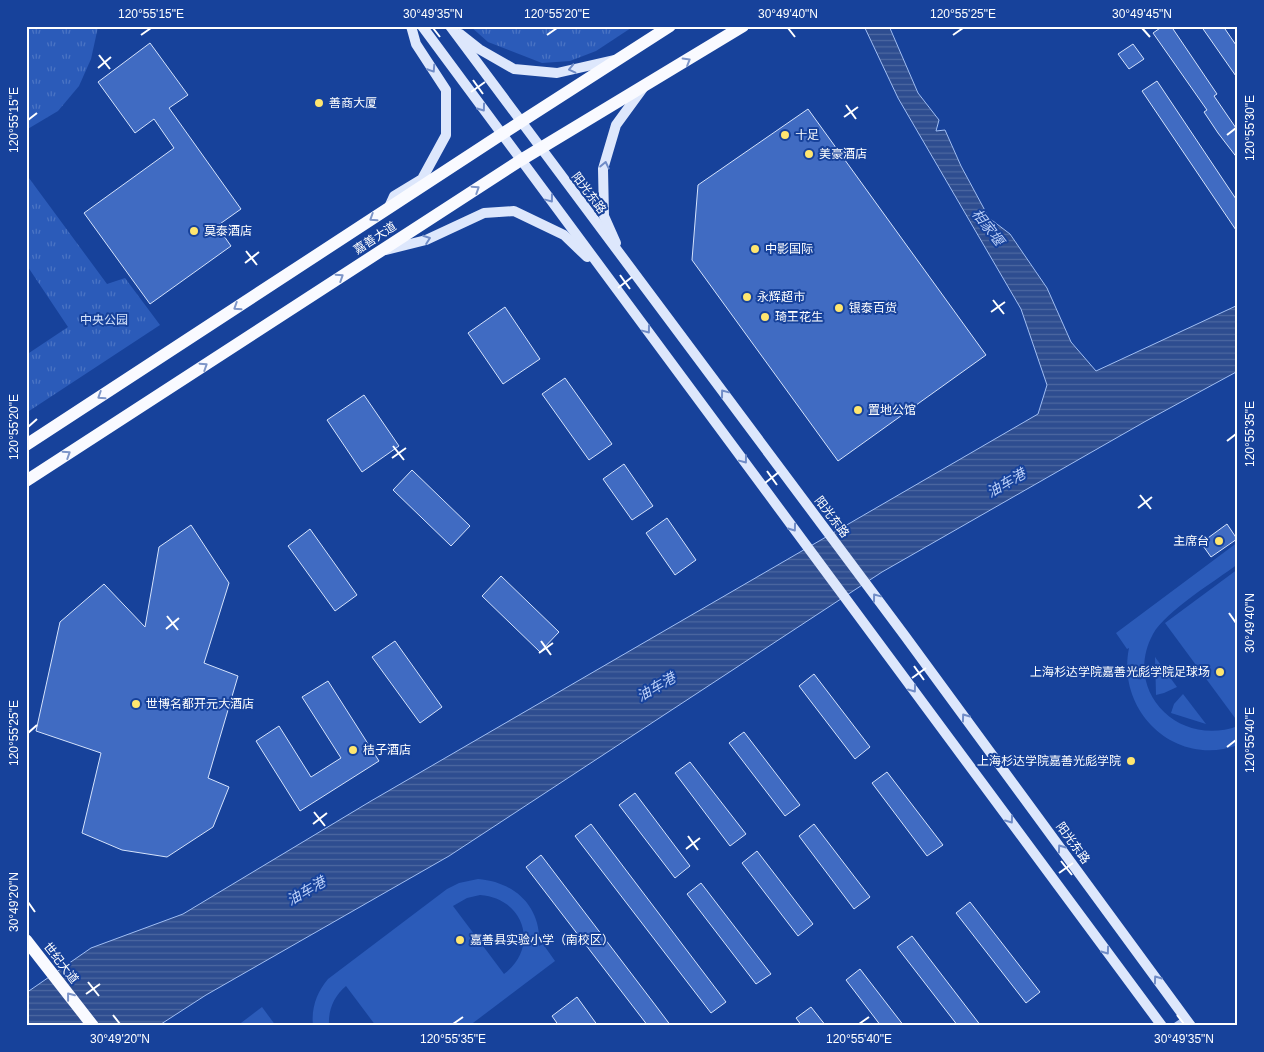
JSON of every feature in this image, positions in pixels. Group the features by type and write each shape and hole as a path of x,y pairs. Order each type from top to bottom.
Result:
{"main road":[{"path":"389,207 394,196 422,179 446,135 446,90 416,44 411,26"},
{"path":"422,26 1162,1026"},
{"path":"450,26 479,49 514,68 557,73 620,59"},
{"name":"阳光东路","path":"450,26 905,636 1188,1022"},
{"name":"嘉善大道","path":"26,445 389,207 670,26"},
{"name":"嘉善大道","path":"26,481 521,160 743,26"},
{"path":"625,262 604,216 603,169 616,125 645,86"},
{"path":"380,252 426,240 484,213 514,210 564,236 606,274"},
{"name":"世纪大道","path":"26,940 93,1026"}],"street":[{"path":"1174,1026 1188,1022"}],"green space":[{"path":"26,26 98,27 91,59 79,86 58,111 26,130"},
{"path":"470,26 634,26 596,51 570,61 542,63 488,42"},
{"name":"中央公园","path":"26,174 107,284 125,278 160,325 26,413 26,355 68,327 26,264"},
{"path":"1238,542 1238,564 1180,606 1159,625 1153,634 1145,655 1145,676 1151,694 1162,710 1177,722 1195,729 1216,731 1238,726 1238,745 1215,750 1193,748 1172,741 1155,729 1141,712 1132,693 1127,671 1129,648 1127,649 1116,633"},
{"name":"上海杉达学院嘉善光彪学院足球场","path":"1238,569 1238,722 1165,623"},
{"path":"1155,657 1177,687 1156,695"},
{"path":"1183,694 1206,724 1171,713 1174,704"},
{"path":"478,879 492,881 515,891 524,899 536,920 539,932 539,946 543,944 555,961 469,1026 376,1026 346,986 338,994 333,1004 329,1026 313,1026 313,1013 316,1001 328,979 447,889 459,883","holes":["480,895 495,898 507,905 516,914 522,926 524,938 522,951 515,963 504,974 453,906 467,898"]},
{"path":"262,1007 276,1026 237,1026"}],"water":[{"path":"864,26 889,26 918,93 939,120 936,131 945,130 961,166 989,218 1010,234 1047,288 1071,342 1096,371 1238,305 1238,371 1146,421 882,572 449,856 206,995 158,1026 26,1026 26,993 91,948 183,914 371,801 1038,414 1047,385 1021,309 898,98"}],"building":[{"path":"1163,26 1171,26 1217,94 1214,96 1238,131 1238,159 1218,133 1204,112 1207,110 1153,33"},
{"path":"1201,26 1223,26 1238,48 1238,79"},
{"path":"150,43 188,95 169,108 241,209 217,226 231,246 150,304 84,213 174,148 154,119 135,133 98,82"},
{"path":"1133,44 1144,59 1129,69 1118,54"},
{"path":"1157,81 1238,202 1238,233 1142,91"},
{"name":"银泰百货","path":"808,109 986,355 838,461 692,260 698,185"},
{"path":"505,307 540,359 503,384 468,333"},
{"path":"565,378 612,444 589,460 542,394"},
{"path":"364,395 399,446 362,472 327,420"},
{"path":"624,464 653,506 632,520 603,479"},
{"path":"412,470 470,526 451,546 393,490"},
{"path":"667,518 696,560 675,575 646,533"},
{"name":"主席台","path":"1227,524 1237,539 1211,557 1201,543"},
{"name":"世博名都开元大酒店","path":"191,525 229,583 204,663 238,676 208,778 229,787 213,827 167,857 122,850 82,833 101,753 36,731 60,622 104,584 145,627 159,547"},
{"path":"310,529 357,595 335,611 288,546"},
{"path":"501,576 559,632 540,652 482,596"},
{"path":"395,641 442,707 420,723 372,657"},
{"path":"814,674 870,747 855,759 799,686"},
{"name":"桔子酒店","path":"328,681 379,761 300,811 256,741 279,726 311,777 341,758 302,697"},
{"path":"744,732 800,805 785,816 729,743"},
{"path":"690,762 746,834 730,846 675,773"},
{"path":"887,772 943,845 927,856 872,783"},
{"path":"635,793 690,866 675,878 619,805"},
{"path":"591,824 726,1002 711,1013 575,836"},
{"path":"814,824 870,897 854,909 799,836"},
{"path":"757,851 813,924 798,936 742,863"},
{"path":"541,855 671,1026 648,1026 526,867"},
{"path":"701,883 771,974 756,984 687,894"},
{"path":"970,902 1040,992 1026,1003 956,913"},
{"path":"912,936 981,1026 958,1026 897,947"},
{"path":"860,969 904,1026 881,1026 846,980"},
{"path":"577,997 598,1026 559,1026 552,1016"},
{"path":"811,1007 826,1026 802,1026 796,1018"}],"place":[{"name":"善商大厦","path":"319,103"},
{"name":"十足","path":"785,135"},
{"name":"美豪酒店","path":"809,154"},
{"name":"莫泰酒店","path":"194,231"},
{"name":"中影国际","path":"755,249"},
{"name":"永辉超市","path":"747,297"},
{"name":"银泰百货","path":"839,308"},
{"name":"琦王花生","path":"765,317"},
{"name":"置地公馆","path":"858,410"},
{"name":"主席台","path":"1219,541"},
{"name":"上海杉达学院嘉善光彪学院足球场","path":"1220,672"},
{"name":"世博名都开元大酒店","path":"136,704"},
{"name":"桔子酒店","path":"353,750"},
{"name":"上海杉达学院嘉善光彪学院","path":"1131,761"},
{"name":"嘉善县实验小学（南校区）","path":"460,940"}],"water label":[{"name":"相家堰","path":"988,227"},
{"name":"油车港","path":"1006,483"},
{"name":"油车港","path":"656,687"},
{"name":"油车港","path":"306,891"}]}
